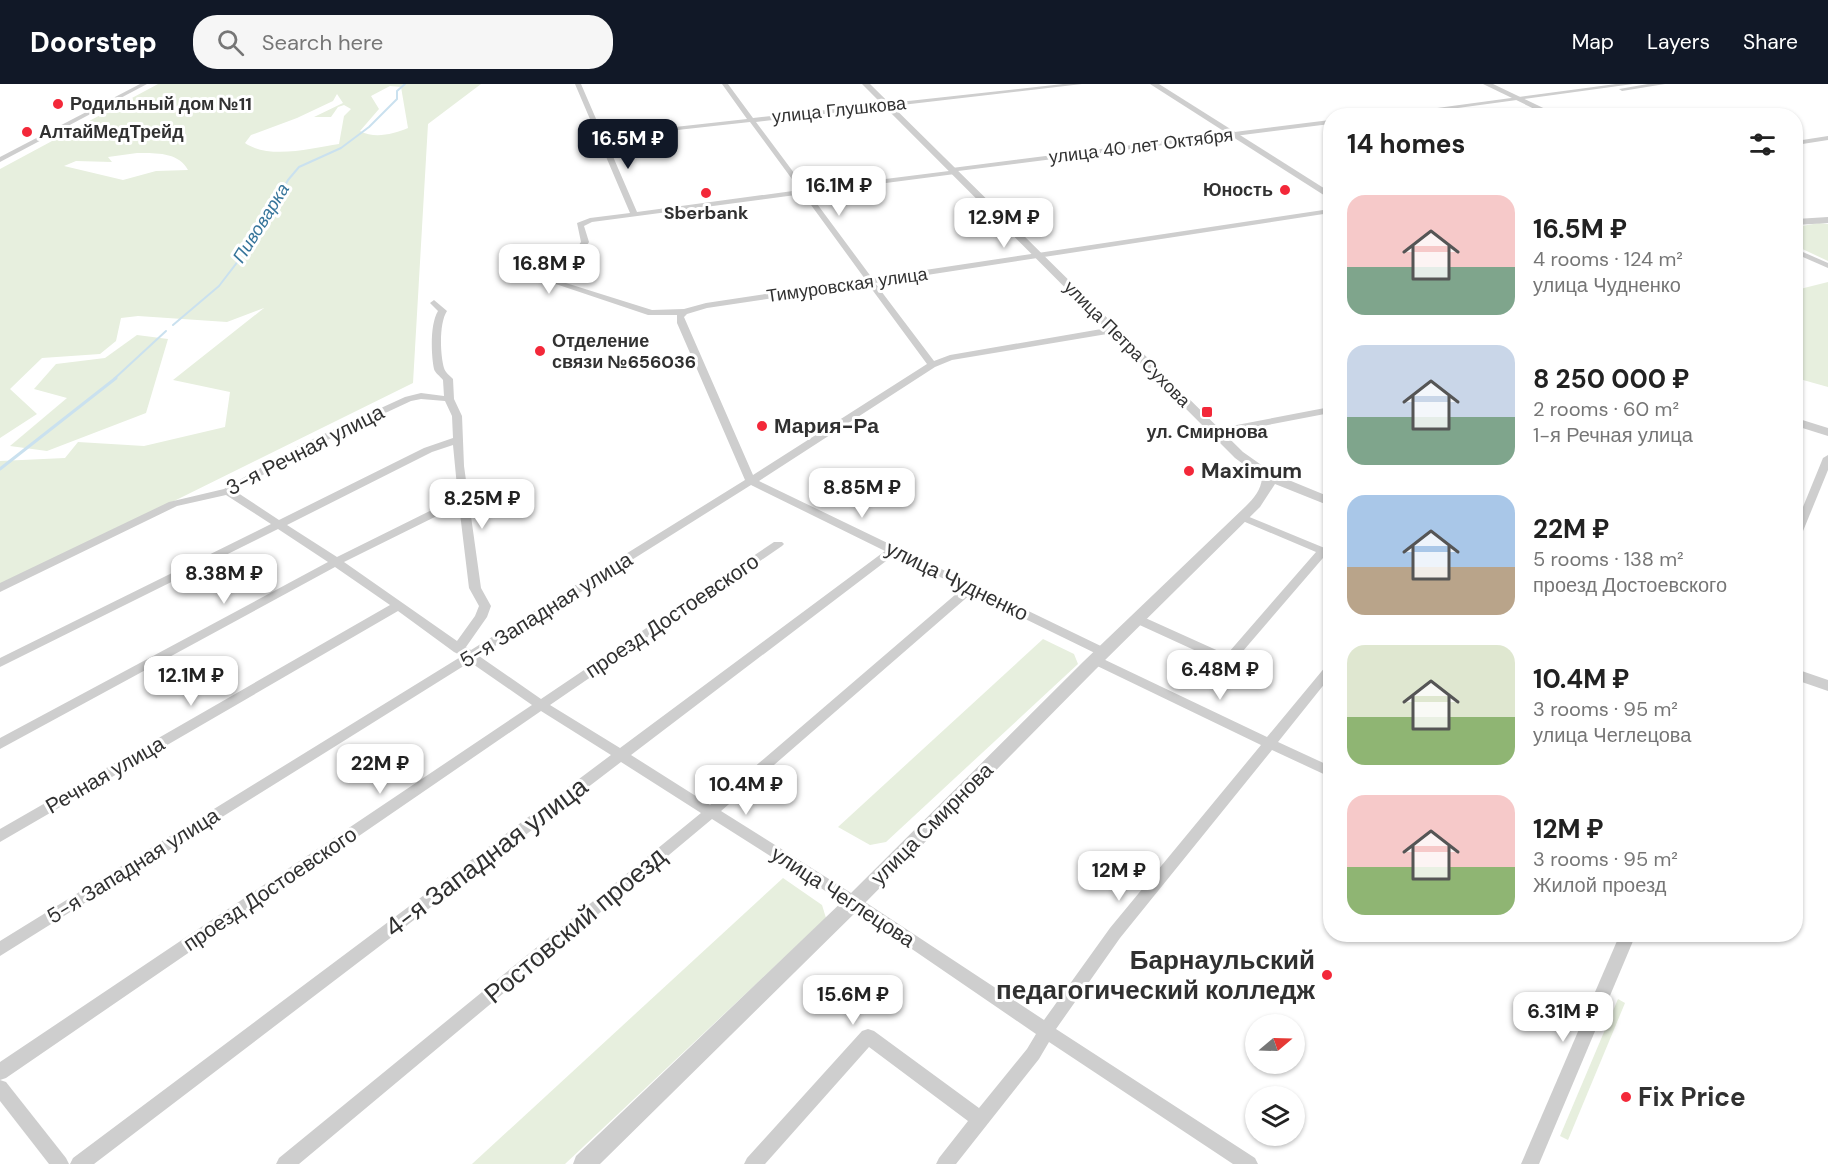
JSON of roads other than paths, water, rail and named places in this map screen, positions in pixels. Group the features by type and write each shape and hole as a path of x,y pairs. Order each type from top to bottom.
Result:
{"street":[{"path":"0,160 144,84"},
{"path":"578,84 634,213"},
{"path":"725,84 932,365"},
{"name":"улица Петра Сухова","path":"866,84 1239,454 1269,477 1323,499"},
{"name":"улица Глушкова","path":"600,137 1079,84"},
{"path":"1154,84 1323,191"},
{"path":"1487,84 1540,108"},
{"path":"1470,108 1630,84"},
{"path":"1452,108 1662,84"},
{"name":"улица 40 лет Октября","path":"583,222 634,213 1323,123"},
{"name":"улица 40 лет Октября","path":"1237,136 1323,128"},
{"path":"1803,142 1828,138"},
{"name":"Тимуровская улица","path":"583,222 580,225 585,242 583,247 560,261 531,270 530,274 651,313 684,312 706,306 1323,212"},
{"path":"1803,222 1828,220"},
{"path":"1803,254 1828,266"},
{"path":"434,303 443,311 438,316 437,339 441,352 439,370 448,379 449,399 456,416 475,588 485,606 481,617 458,649"},
{"path":"684,312 680,317 681,323 751,482"},
{"name":"5-я Западная улица","path":"0,948 751,482 932,365 950,358 1113,330"},
{"name":"3-я Речная улица","path":"0,588 173,504 228,491 304,447 408,399 421,396 449,399"},
{"path":"1216,432 1323,411"},
{"path":"1803,425 1828,432"},
{"path":"0,663 428,450 457,440"},
{"path":"1803,519 1828,458"},
{"name":"улица Смирнова","path":"584,1164 854,902 1099,656 1261,498 1269,483 1269,477"},
{"name":"улица Чудненко","path":"751,482 970,588 1099,656 1323,768"},
{"name":"улица Чеглецова","path":"228,491 336,562 541,705 854,902 1046,1032 1249,1164"},
{"path":"0,744 336,562 464,498"},
{"path":"1137,619 1220,657 1227,658 1233,655 1323,551 1242,517"},
{"name":"проезд Достоевского","path":"0,1072 778,544"},
{"name":"4-я Западная улица","path":"79,1164 893,550"},
{"name":"Ростовский проезд","path":"285,1164 710,813 970,588"},
{"name":"Речная улица","path":"0,836 397,606"},
{"path":"1803,677 1828,686"},
{"path":"945,1164 1033,1054 1058,1011 1115,933 1323,678"},
{"path":"1530,1164 1625,942"},
{"path":"753,1164 868,1036 980,1119"},
{"path":"0,1088 60,1164"}],"waterway":[{"name":"Пивоварка","path":"173,325 219,286 255,239 288,180 299,167 341,148 369,127 397,99 397,91 405,84"},
{"name":"Пивоварка","path":"114,379 166,331"},
{"name":"Пивоварка","path":"0,469 116,378"}],"place":[{"name":"Родильный дом №11","path":"58,104"},
{"name":"АлтайМедТрейд","path":"27,132"},
{"name":"Юность","path":"1285,190"},
{"name":"Sberbank","path":"706,193"},
{"name":"Отделение связи №656036","path":"540,351"},
{"name":"ул. Смирнова","path":"1207,412"},
{"name":"Мария-Ра","path":"762,426"},
{"name":"Maximum","path":"1189,471"},
{"name":"Барнаульский педагогический колледж","path":"1327,975"},
{"name":"Fix Price","path":"1626,1097"}]}
